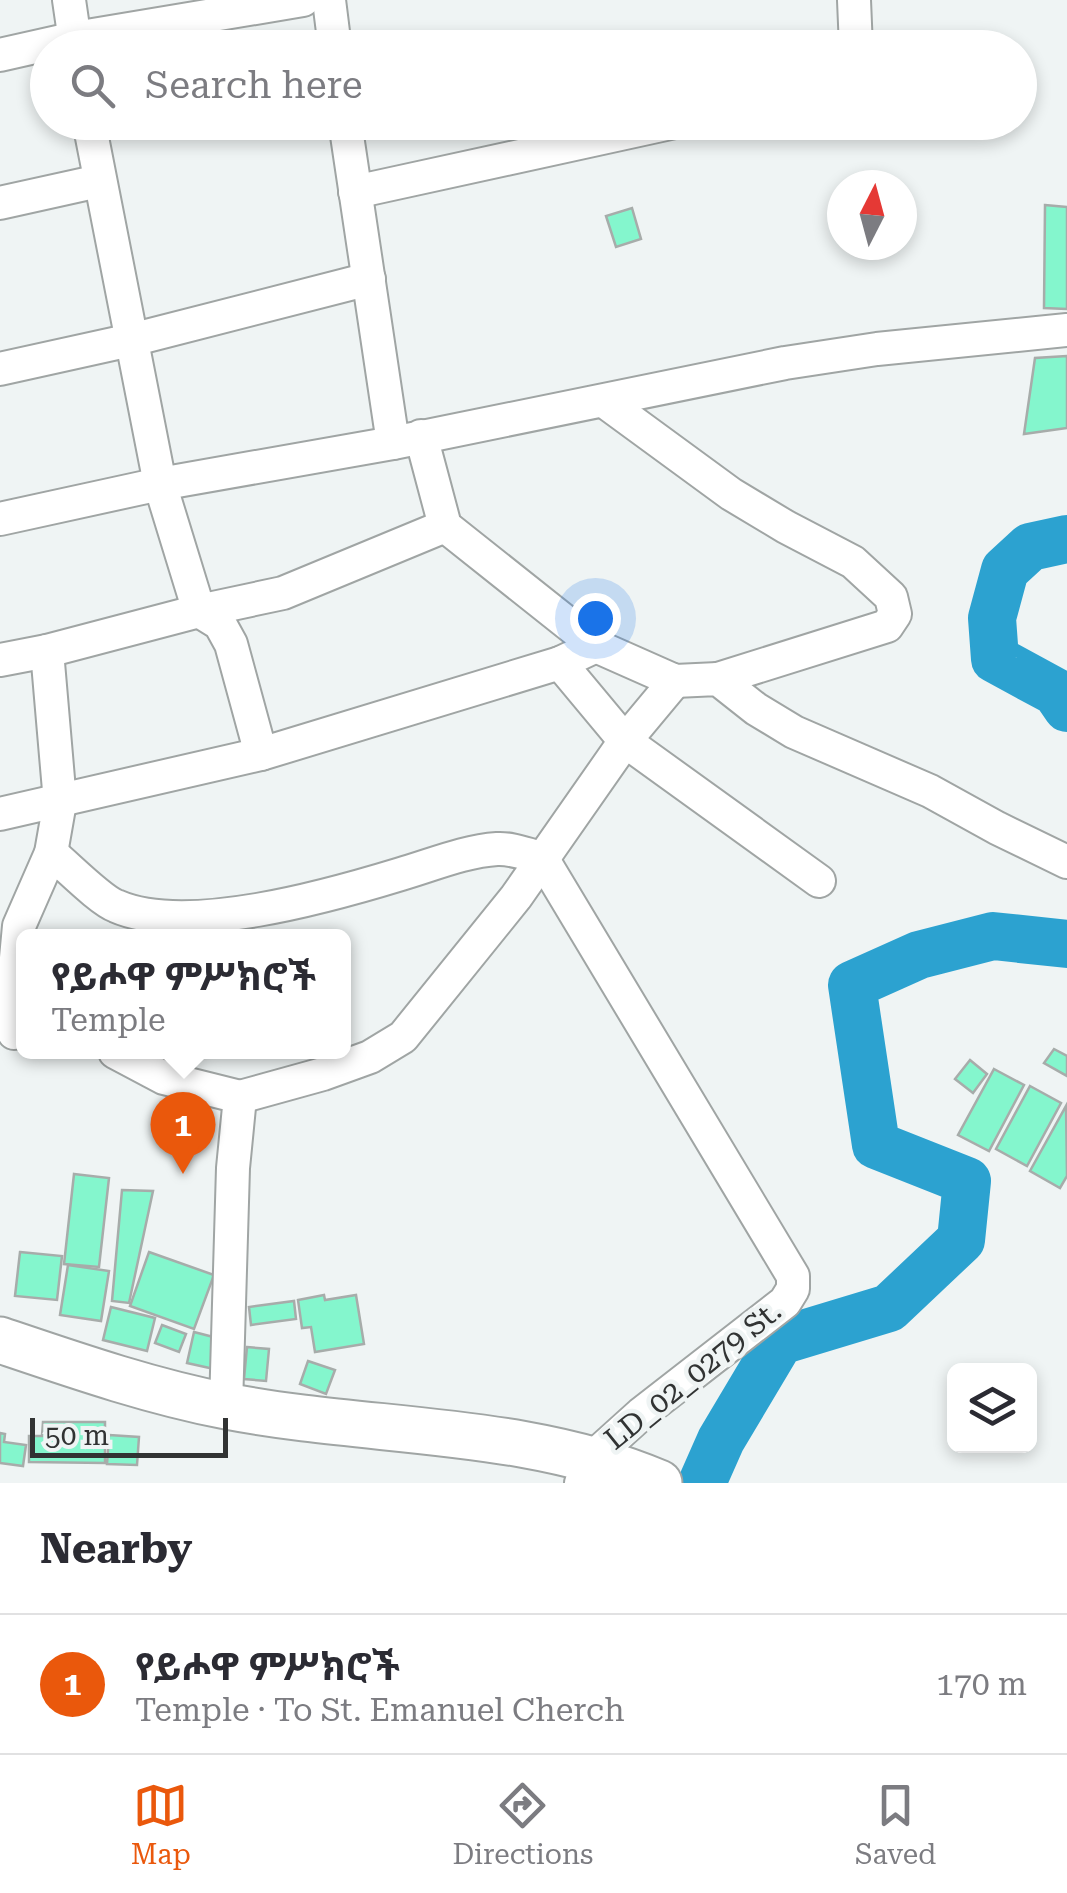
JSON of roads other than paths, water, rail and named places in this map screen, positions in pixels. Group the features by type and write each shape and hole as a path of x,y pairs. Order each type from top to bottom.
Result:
{"main road":[{"path":"0,1340 103,1375 226,1406 486,1438 586,1472"},
{"path":"0,1372 121,1408 220,1430 655,1481"}],"street":[{"path":"69,0 73,30"},
{"path":"144,30 303,0"},
{"path":"329,0 333,30"},
{"path":"854,0 855,30"},
{"path":"0,55 30,50"},
{"path":"92,140 160,484 198,611 220,624 231,644 261,754"},
{"path":"348,140 369,279 407,439 445,526 596,646 675,681 718,679 887,626 895,614 891,597 853,562 731,494 604,401"},
{"path":"355,192 593,140"},
{"path":"0,203 99,181"},
{"path":"0,369 369,279"},
{"path":"0,519 785,362 1067,330"},
{"path":"0,660 282,593 445,526"},
{"path":"0,814 261,754 560,663 596,646"},
{"path":"19,929 51,853 60,802 47,651"},
{"path":"560,663 625,742 819,881"},
{"path":"718,679 794,732 930,791 1067,862"},
{"path":"129,1059 164,1078 240,1098 370,1057 403,1037 516,897 625,742 675,681"},
{"path":"51,853 112,905 137,913 198,918 263,909 471,853 501,848 542,858"},
{"name":"LD_02_0279 St.","path":"542,858 784,1258 793,1276 794,1289 786,1302 640,1414 586,1472"},
{"path":"12,1033 16,958"},
{"path":"226,1406 233,1168 240,1098"}],"waterway":[{"path":"1067,539 1030,547 1005,570 992,618 995,659 1056,692 1067,708"},
{"path":"702,1483 721,1440 780,1341 889,1308 961,1240 967,1181 876,1145 852,985 919,955 993,936 1067,944"}],"place":[{"name":"የይሖዋ ምሥክሮች","path":"183,1174"}]}
